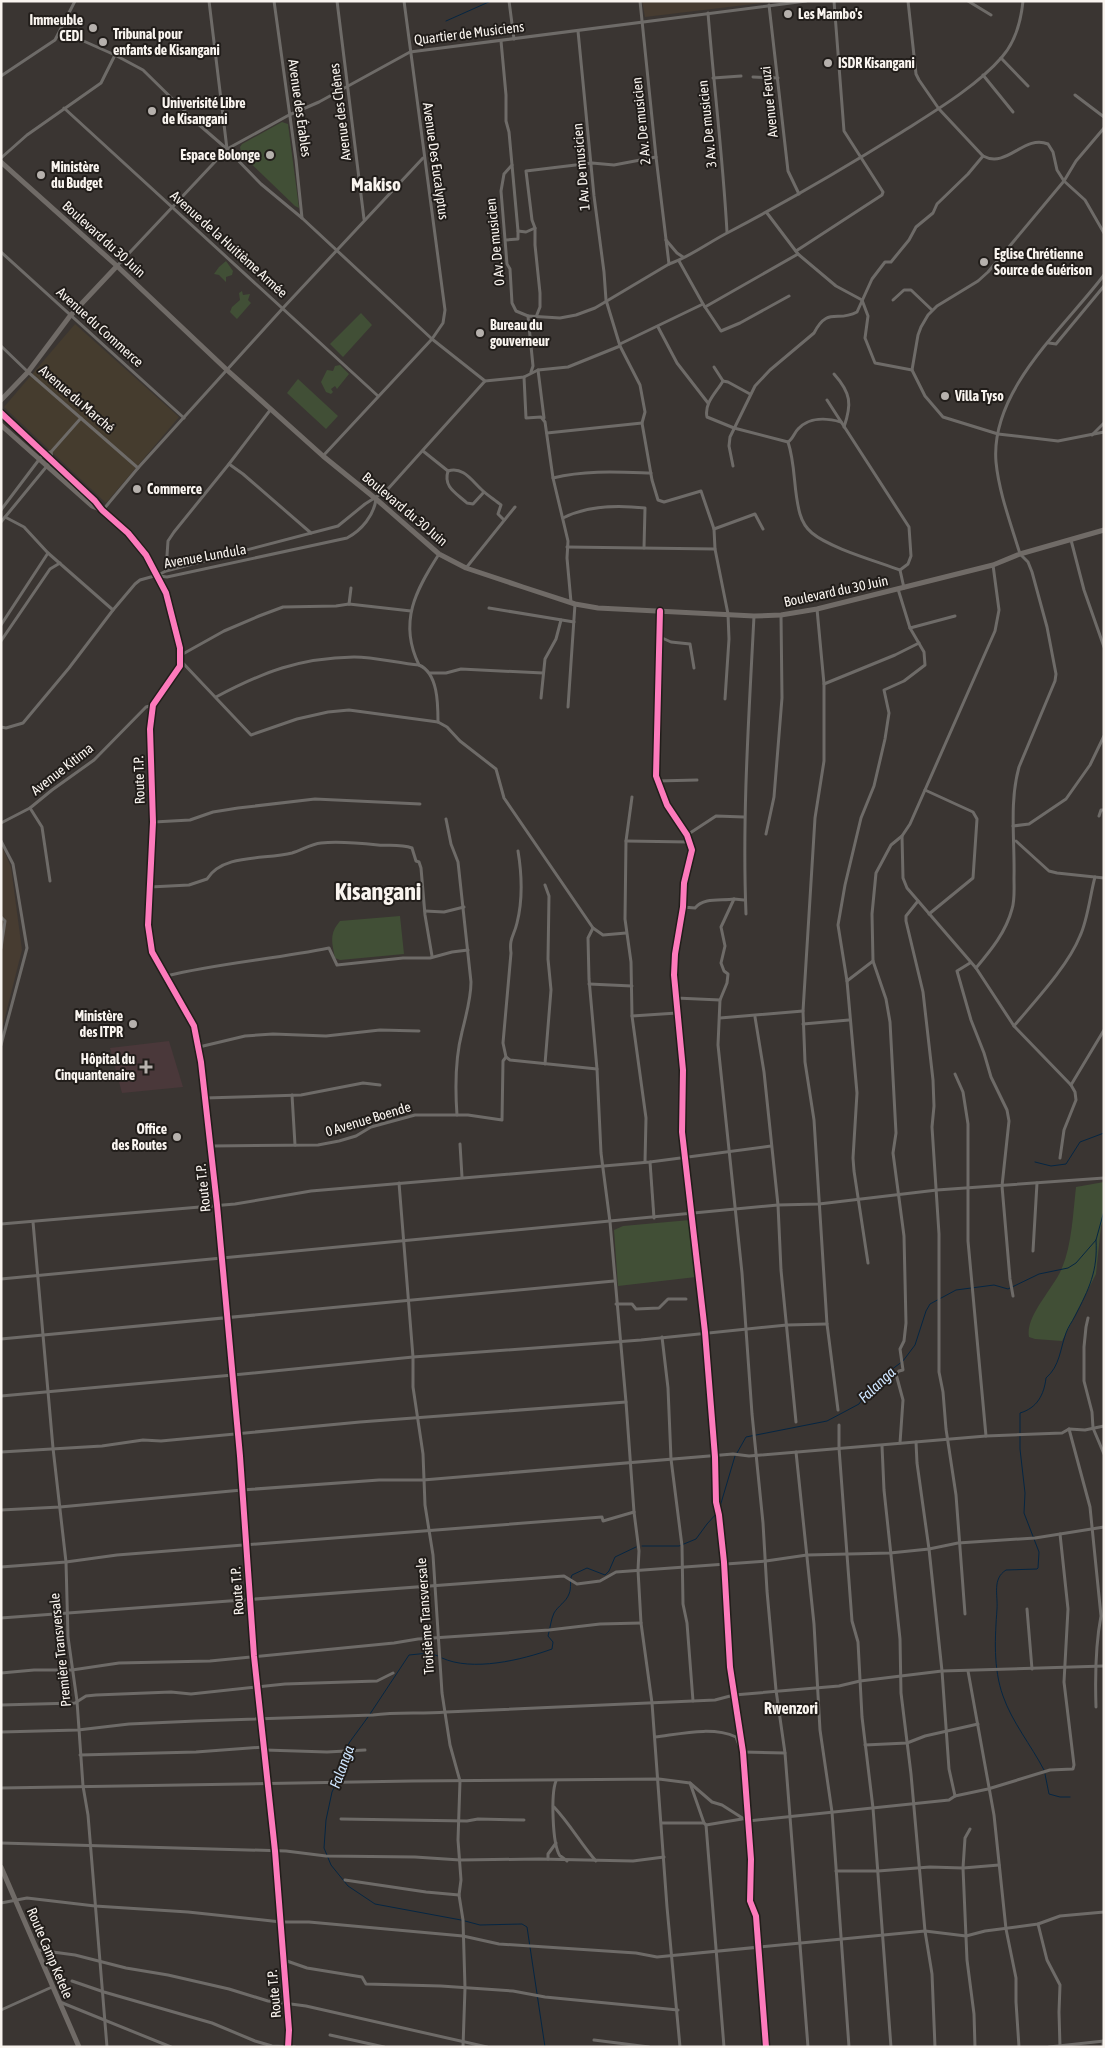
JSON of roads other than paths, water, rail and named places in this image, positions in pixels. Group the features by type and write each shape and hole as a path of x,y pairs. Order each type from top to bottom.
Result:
{"street":[{"path":"1,76 55,40 75,1"},
{"path":"209,1 227,149"},
{"name":"Avenue des Érables","path":"274,1 302,218"},
{"name":"Avenue des Chênes","path":"337,1 349,86 364,220"},
{"name":"Avenue Des Eucalyptus","path":"404,1 444,310 444,323 432,339"},
{"path":"509,1 514,39"},
{"name":"2 Av. De musicien","path":"640,1 669,264"},
{"name":"Quartier de Musiciens","path":"117,266 227,149 410,52 806,1"},
{"path":"61,31 115,55 142,70 227,149 261,184 302,218 432,339 486,382 524,377 538,370 568,367 598,356 704,306 797,252 882,195 882,190 847,136 843,122 834,1"},
{"path":"908,1 916,74 939,109 983,156 992,160 1001,159 1034,142 1043,142 1051,148 1057,170 1064,181 1085,200 1104,233"},
{"path":"968,1 991,15"},
{"path":"531,372 533,366 528,316 560,318 576,315 595,308 669,264 679,261 727,232 767,213 939,109 1002,58 1011,46 1016,34 1023,1"},
{"name":"Avenue Feruzi","path":"770,6 788,172 799,194"},
{"name":"3 Av. De musicien","path":"708,13 713,78 724,169 727,232"},
{"name":"1 Av. De musicien","path":"578,31 606,300 620,345 640,385 645,412 642,423 658,500 661,502 701,491 714,529"},
{"name":"0 Av. De musicien","path":"501,41 506,95 506,121 510,132 512,165 504,174 501,191 507,264 510,269 512,303 516,311 528,316"},
{"path":"1,158 27,135 101,83 115,55"},
{"path":"1002,58 1028,86"},
{"path":"983,75 1013,112"},
{"path":"713,78 742,76"},
{"path":"753,77 778,78"},
{"path":"1075,95 1104,117"},
{"name":"Avenue de la Huitième Armée","path":"64,108 378,396"},
{"path":"1104,128 1076,161 1064,181 988,272 978,281 932,310 918,335 912,370 925,396 943,417 998,434 1058,441 1104,432"},
{"path":"733,466 729,446 734,428 750,394 762,376 814,333 818,324 824,319 852,315 860,308 872,279 885,262 890,262 909,240 916,228 932,213 937,204 968,174 983,156"},
{"path":"536,317 539,312 540,300 534,245 535,228 532,220 526,171 592,164 614,166 656,157"},
{"path":"102,510 364,220 424,158"},
{"name":"Boulevard du 30 Juin","path":"1,162 323,456 376,498 439,554 466,568 573,603 598,608 754,616 781,615 817,609 993,565 1020,554 1104,530"},
{"path":"506,240 518,239 512,165"},
{"path":"767,213 797,252 830,282 862,300 868,316 866,338 875,363 912,370"},
{"path":"518,231 526,232 535,228"},
{"path":"666,239 677,253 683,257"},
{"name":"Avenue du Commerce","path":"1,252 184,418"},
{"path":"679,261 704,306 719,330 722,331 789,296"},
{"path":"1,400 28,372 70,316 117,266"},
{"path":"976,968 997,944 1012,910 1015,841 1013,826 1014,788 1018,767 1055,681 1056,674 1032,572 1028,562 1020,554 998,473 996,449 998,434 1002,413 1015,387 1048,343 1104,275"},
{"path":"1048,343 1056,344 1104,286"},
{"path":"1094,288 1098,292"},
{"path":"893,300 904,290 911,290 932,310"},
{"path":"658,327 676,363 708,403"},
{"path":"323,456 432,339"},
{"name":"Avenue du Marché","path":"1,346 138,468"},
{"path":"714,367 723,381 750,394"},
{"path":"538,370 553,478 568,541 574,622 568,708"},
{"path":"834,374 847,390 850,408 844,427"},
{"path":"524,377 526,418 541,417 544,419"},
{"path":"723,381 708,403 707,417 734,428 788,442"},
{"name":"Avenue Lundula","path":"158,575 166,571 338,526 365,504 387,490 486,382"},
{"path":"827,400 909,527 911,556 908,564 900,570"},
{"path":"166,571 168,541 194,506 230,464 271,409"},
{"path":"1,413 95,501 139,546 158,575 166,593 174,620 180,648 180,658 251,735 297,719 328,712 349,710 438,722 448,727 460,741 496,769 504,798 592,928 603,935 626,933"},
{"path":"1,510 44,453 51,452 81,418"},
{"path":"788,442 803,425 822,418 841,422"},
{"path":"547,433 642,423"},
{"path":"1091,436 1104,423"},
{"path":"1,425 92,506 102,510"},
{"path":"788,442 793,459 795,489 800,514 810,532 852,552 900,570"},
{"path":"424,451 448,471"},
{"path":"1,522 52,460 51,452"},
{"path":"230,464 311,534"},
{"path":"484,492 473,504 467,503 447,484 445,478 448,471 454,469 466,473 484,492 501,505 498,514 504,520"},
{"path":"553,478 594,472 651,473"},
{"name":"Avenue Lundula","path":"158,575 167,577 347,538 359,529 375,510 376,498"},
{"path":"563,518 572,513 604,507 629,506 645,508 644,548"},
{"path":"466,568 515,507"},
{"path":"725,699 729,639 728,614 715,549 714,529 755,514 758,516 763,529"},
{"path":"5,517 24,528 48,553 113,610"},
{"path":"1071,539 1084,590 1104,647"},
{"path":"567,547 715,549"},
{"path":"1,625 48,553"},
{"path":"419,665 413,653 411,640 412,601 422,580 439,554"},
{"path":"1,641 50,568 60,563"},
{"path":"900,1443 902,1400 896,1374 903,1370 900,1349 904,1341 906,1316 904,1236 893,1153 896,1133 890,1022 886,999 873,961 872,914 874,880 891,845 902,836 910,824 995,631 999,610 993,565"},
{"path":"868,1263 860,1199 853,1165 857,1093 847,981 838,925 861,818 874,786 885,739 889,713 884,690 904,681 925,666 924,652 910,628 901,589 900,570"},
{"path":"1,727 6,728 23,723 69,668 113,610 140,580 158,575"},
{"path":"349,604 351,588"},
{"path":"22,593 29,600"},
{"path":"180,658 224,631 270,611 283,608 349,604 411,611"},
{"path":"489,608 518,611 574,622"},
{"path":"817,609 824,684 824,761 816,818 802,1011 805,1062 814,1120 827,1324 838,1410"},
{"path":"660,611 657,781 667,804 687,835 692,850 684,883 683,906 675,954 675,998 683,1070 681,1117 684,1158 705,1332 715,1457 716,1502 720,1515 734,1695 743,1752 751,1859 750,1901 756,1916 766,2047"},
{"path":"766,834 774,797 782,698 781,615"},
{"path":"746,914 744,900 744,817 754,616"},
{"path":"910,628 955,616"},
{"path":"541,698 545,658 556,639 561,620"},
{"path":"660,638 671,642 690,644 694,668"},
{"path":"824,684 895,656 919,644"},
{"path":"216,697 276,668 298,662 355,657 425,667 430,673 437,700 438,722"},
{"name":"Route T.P.","path":"180,658 176,673 153,705 150,729 153,822 148,925 152,952 191,1019 199,1047 218,1205 221,1258 238,1433 254,1656 275,1851 288,2004 288,2046"},
{"path":"430,673 446,673 461,669 543,673"},
{"name":"Avenue Kitima","path":"1,823 30,808 94,760 146,707 153,705"},
{"path":"1013,826 1028,824 1066,799 1090,765 1104,736"},
{"path":"657,781 697,780"},
{"path":"925,790 973,812 977,819 973,878 929,914"},
{"path":"632,797 626,841 626,933 632,986 632,1016 646,1118 645,1162"},
{"path":"153,822 190,820 213,812 315,798 420,804"},
{"path":"30,808 42,827 50,881"},
{"path":"1099,816 1101,810 1104,810"},
{"path":"687,835 716,816 744,817"},
{"path":"446,819 451,844 458,862 464,907 471,998 459,1048 455,1085 456,1115"},
{"path":"902,836 903,878 907,888 976,968 1014,1026 1071,1085 1075,1092 1076,1100 1064,1130 1060,1158"},
{"path":"1,841 13,864 27,948 1,1045"},
{"path":"626,841 689,842"},
{"path":"1015,841 1049,871 1056,874 1104,878"},
{"path":"149,887 189,884 207,880 210,875 223,866 242,860 293,853 315,844 356,842 379,845 404,845 412,848 416,861 419,862 432,956"},
{"path":"518,851 521,869 521,895 517,923 510,943 511,953 503,1043 506,1057 510,1060 597,1069"},
{"path":"1014,1026 1054,978 1080,939 1092,897 1095,877"},
{"path":"545,885 549,896 548,959 551,990 545,1064"},
{"path":"734,899 721,927 725,946 721,963 728,974 727,983 720,1000 718,1045 728,1151 736,1210 776,1690 785,1753 808,2047"},
{"path":"683,906 695,908 699,903 707,901 744,900"},
{"path":"918,901 906,916 906,921 923,992 930,1047 934,1106 932,1126 939,1234 939,1372 944,1392 956,1495 958,1543 965,1614"},
{"path":"425,911 444,912 464,907"},
{"path":"1,916 5,921 1,948"},
{"path":"592,928 588,938 589,984 597,1069 602,1166 610,1222 626,1402 634,1512 639,1551 638,1570 641,1623 652,1703 659,1779 671,1955 678,2010 680,2047"},
{"path":"166,976 200,968 238,964 329,948 337,965 403,958 430,958 432,956 468,950"},
{"path":"847,981 873,961"},
{"path":"970,963 957,971 971,1020 991,1077 1008,1116 1002,1186 1013,1296"},
{"path":"589,984 632,986"},
{"path":"675,998 720,1000"},
{"path":"720,1018 802,1011"},
{"path":"632,1016 677,1013"},
{"path":"755,1016 764,1072 770,1146 778,1205 781,1270 796,1422"},
{"path":"803,1024 849,1020"},
{"path":"199,1047 245,1036 273,1034 326,1036 380,1030 420,1031"},
{"path":"1071,1085 1104,1030"},
{"name":"0 Avenue Boende","path":"211,1146 318,1145 356,1136 371,1128 404,1117 432,1114 502,1120 503,1061 506,1057"},
{"path":"955,1074 963,1092 967,1116 968,1241 986,1436"},
{"path":"205,1098 301,1095 363,1083 380,1084"},
{"path":"292,1095 295,1145"},
{"path":"460,1144 462,1177"},
{"path":"1,1224 235,1204 311,1191 650,1162 770,1146"},
{"path":"650,1162 654,1218"},
{"path":"1,1279 778,1205 819,1204 937,1190 1104,1178"},
{"name":"Troisième Transversale","path":"399,1183 414,1357 413,1387 419,1418 423,1480 433,1555 442,1693 450,1745 460,1781 458,1840 461,1880 459,1895 463,1920 465,1988 463,2044"},
{"path":"1033,1251 1037,1183"},
{"name":"Première Transversale","path":"32,1222 53,1448 66,1562 67,1613 77,1701 83,1786 88,1815 107,2047"},
{"path":"1,1339 614,1281"},
{"path":"616,1304 632,1304 636,1309 654,1309 659,1308 666,1300 686,1299"},
{"path":"1088,1318 1084,1347 1084,1381 1092,1412 1093,1428 1104,1454"},
{"path":"1,1396 414,1357 620,1341 787,1325 827,1324"},
{"path":"662,1337 668,1388 671,1459 681,1544 683,1604 687,1622 693,1701"},
{"path":"1,1452 102,1446 144,1440 161,1441 360,1422 626,1402"},
{"path":"840,1425 852,1620 858,1642 891,2047"},
{"path":"1,1510 60,1507 242,1490 379,1480 423,1480 733,1454 741,1456 882,1446 986,1436 1062,1432 1069,1429 1085,1430 1104,1426"},
{"path":"1069,1429 1087,1490 1101,1616 1094,1665 1096,1707"},
{"path":"916,1442 942,1671 949,1769 956,1796"},
{"path":"882,1446 890,1553 900,1639 900,1678 925,1931 932,1974 935,2047"},
{"path":"796,1452 819,1687 820,1730 832,1812 849,2047"},
{"path":"1,1568 116,1555 602,1517 604,1521 634,1512"},
{"path":"1,1618 564,1576 577,1584 600,1580 616,1572 807,1555 890,1553 929,1549 958,1543 1035,1538 1104,1526"},
{"path":"1,1788 659,1779 690,1783 712,1802 722,1805 748,1821 948,1800 956,1796 1048,1771 1073,1770 1066,1707 1064,1666 1068,1609 1060,1534"},
{"path":"1027,1609 1032,1669"},
{"path":"1,1673 72,1670 118,1663 200,1661 600,1624 641,1623"},
{"path":"1,1732 78,1730 129,1724 386,1713 394,1715 421,1714 715,1700 734,1695 839,1686 860,1681 900,1678 942,1671 1104,1666"},
{"path":"968,1670 994,1815 1006,1929 1016,1978 1019,2047"},
{"path":"1,1705 75,1703 86,1696 96,1695 171,1692 191,1694 285,1684 377,1681 393,1673"},
{"path":"865,1745 907,1743 925,1736 978,1724"},
{"path":"655,1737 709,1732 724,1733 736,1737 743,1752"},
{"path":"80,1755 264,1748 328,1752 365,1750"},
{"path":"743,1752 785,1753"},
{"path":"556,1780 553,1789 557,1843 561,1856 567,1861"},
{"path":"690,1783 705,1824 724,2047"},
{"path":"554,1807 565,1819 587,1851 597,1861"},
{"path":"341,1819 381,1821 478,1818 524,1820"},
{"path":"662,1823 705,1824 744,1819"},
{"path":"970,1829 965,1838 963,1868 967,1960 974,2014 975,2047"},
{"path":"1,1843 275,1851 326,1856 416,1857 460,1860 548,1859 633,1862 664,1857"},
{"path":"548,1859 548,1854 557,1843"},
{"path":"836,1871 878,1872 919,1868 963,1868 999,1865"},
{"name":"Route Camp Ketele","path":"1,1867 79,2047"},
{"path":"345,1880 459,1895"},
{"path":"1,1903 27,1898 95,1906 188,1912 281,1922 309,1922 463,1936 499,1944 636,1953 657,1957 925,1931 966,1936 985,1931 1038,1924 1060,1916 1104,1912"},
{"path":"1038,1924 1047,1960 1060,1986 1060,2046"},
{"path":"38,1950 75,1955 126,1968 168,1975 229,1989 268,2001 306,2006 463,2044 487,2047"},
{"path":"284,1960 307,1968 362,1977 366,1984 465,1988 678,2010"},
{"path":"72,1981 212,2023 255,2041 272,2046 295,2047"},
{"path":"1,2010 52,1987"},
{"path":"59,2002 171,2047"},
{"path":"330,2035 384,2047"},
{"path":"594,2040 649,2047"},
{"path":"1049,2047 1103,2041 1103,2047"}],"waterway":[{"path":"446,21 491,1"},
{"path":"1035,1162 1051,1166 1066,1164 1080,1142 1104,1133"},
{"name":"Falanga","path":"737,1453 746,1437 827,1421 859,1404 867,1392 883,1376 903,1361 915,1345 930,1304 956,1290 994,1285 1008,1289 1039,1274 1068,1268 1076,1263 1096,1240 1104,1211"},
{"path":"1044,1770 1011,1715 1000,1685 996,1652 997,1583 1006,1570 1038,1568 1039,1552 1024,1513 1025,1493 1020,1449 1020,1413 1031,1408 1039,1400 1046,1378 1057,1363 1067,1331 1092,1280 1096,1261 1096,1240"},
{"name":"Falanga","path":"719,1510 735,1456"},
{"name":"Falanga","path":"642,1546 679,1546 696,1539 717,1513"},
{"name":"Falanga","path":"442,1658 468,1664 497,1663 552,1649 553,1642 548,1636 552,1618 569,1594 572,1575 587,1568 605,1575 609,1571 615,1557 636,1547"},
{"name":"Falanga","path":"370,1714 409,1655 429,1653 438,1656"},
{"name":"Falanga","path":"337,1780 349,1743 368,1717"},
{"path":"1045,1774 1049,1794 1070,1797"},
{"name":"Falanga","path":"336,1784 332,1792 326,1820 324,1848 331,1865 348,1886 375,1904 461,1920"},
{"name":"Falanga","path":"465,1921 480,1925 522,1924 527,1927 545,2047"}],"place":[{"name":"Les Mambo's","path":"788,14"},
{"name":"Immeuble CEDI","path":"93,28"},
{"name":"Tribunal pour enfants de Kisangani","path":"103,42"},
{"name":"ISDR Kisangani","path":"828,63"},
{"name":"Univerisité Libre de Kisangani","path":"152,111"},
{"name":"Espace Bolonge","path":"270,155"},
{"name":"Ministère du Budget","path":"41,175"},
{"name":"Eglise Chrétienne Source de Guérison","path":"984,262"},
{"name":"Bureau du gouverneur","path":"480,333"},
{"name":"Villa Tyso","path":"945,396"},
{"name":"Commerce","path":"137,489"},
{"name":"Ministère des ITPR","path":"133,1024"},
{"name":"Hôpital du Cinquantenaire","path":"146,1067"},
{"name":"Office des Routes","path":"177,1137"}],"district":[{"name":"Makiso","path":"376,184"},
{"name":"Kisangani","path":"378,892"},
{"name":"Rwenzori","path":"791,1708"}]}
